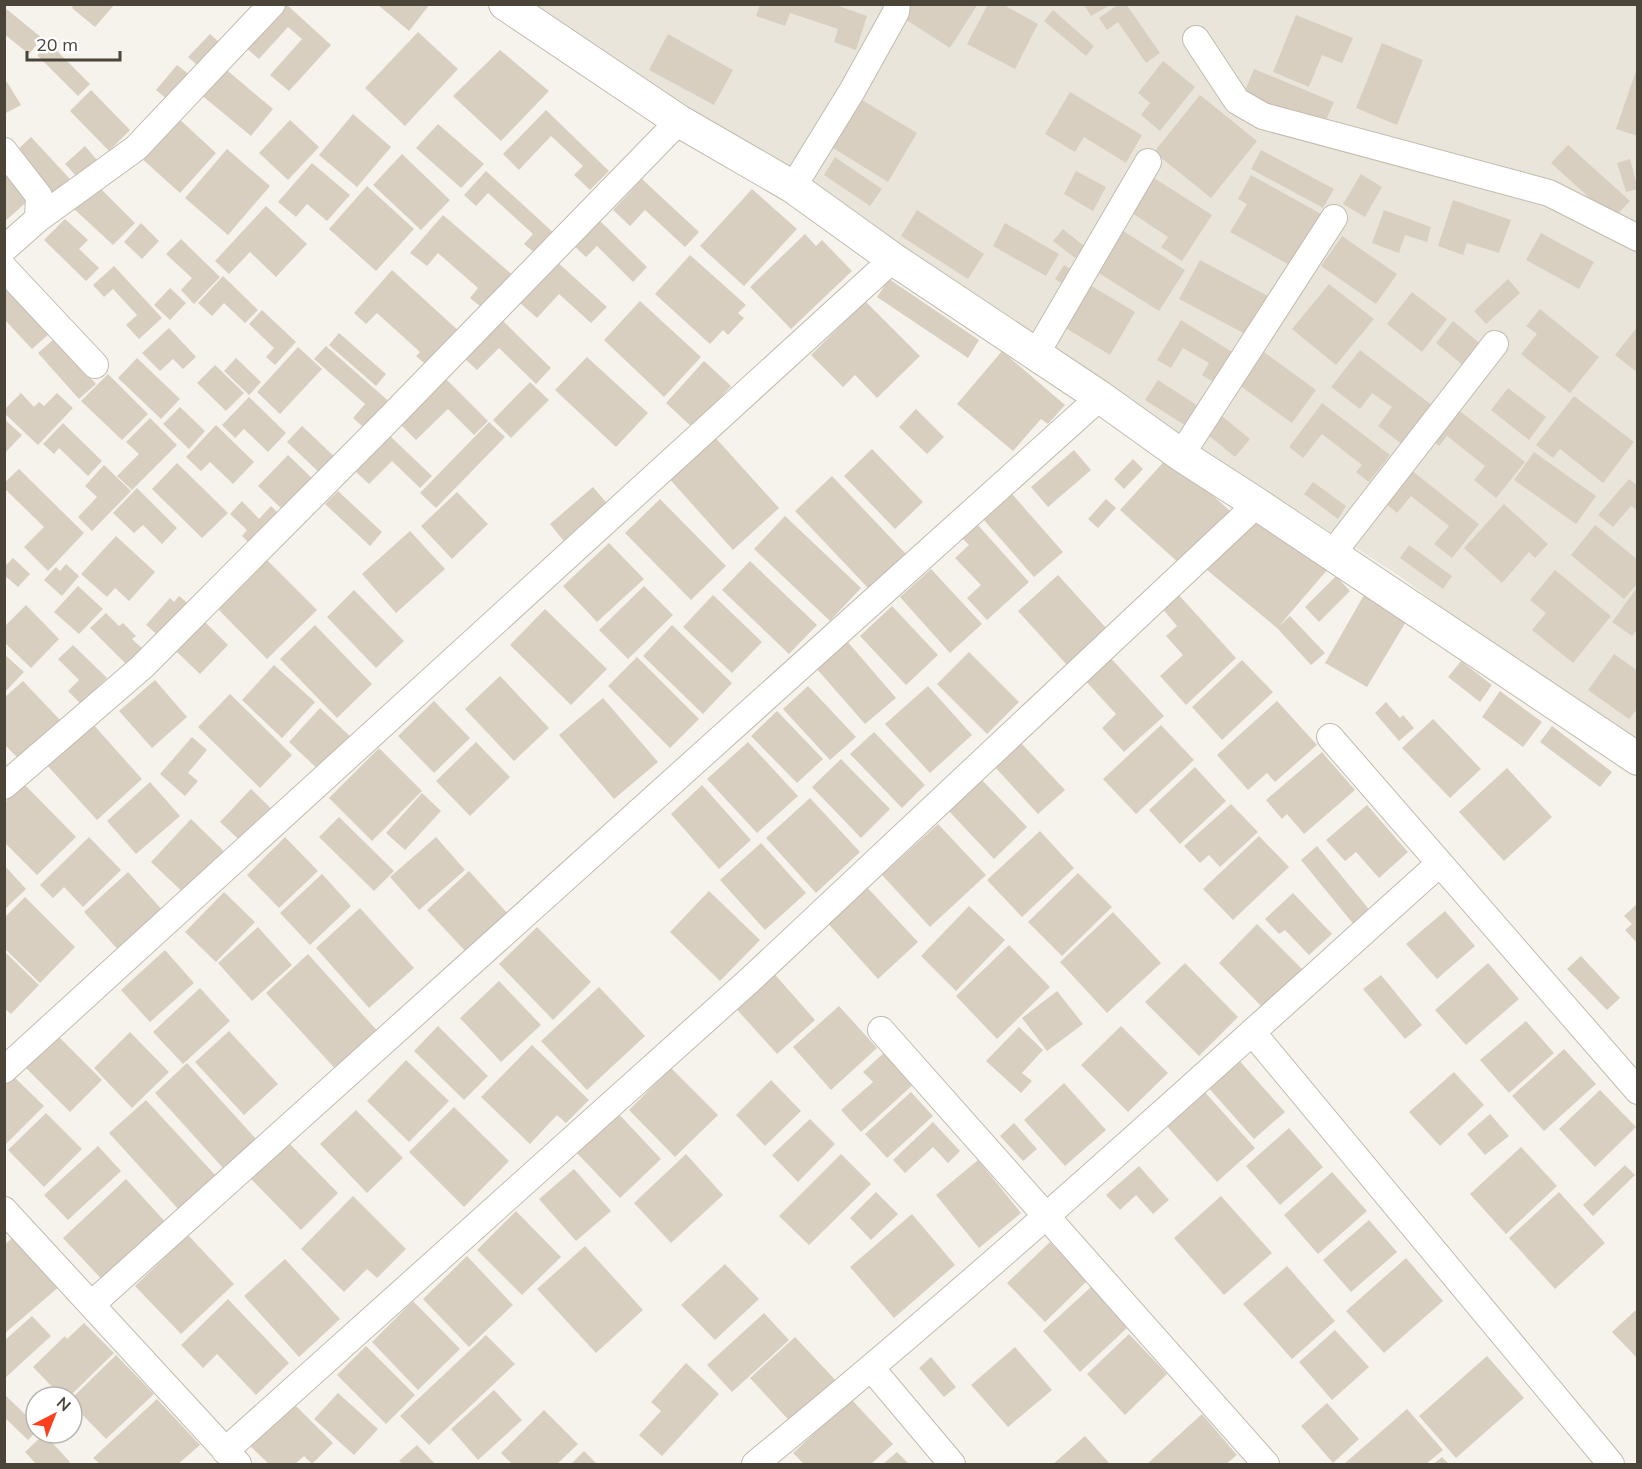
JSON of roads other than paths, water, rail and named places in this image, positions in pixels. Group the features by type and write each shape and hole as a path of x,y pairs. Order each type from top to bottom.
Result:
{"street":[{"path":"4,249 38,219 136,148 272,4"},
{"path":"505,4 680,122 793,187 893,259 1036,354 1181,455 1638,759"},
{"path":"793,187 852,91 896,12 897,4"},
{"path":"1196,39 1237,101 1263,116 1549,193 1638,238"},
{"path":"4,786 142,667 680,122"},
{"path":"4,151 39,196 38,219"},
{"path":"1036,354 1148,162"},
{"path":"1181,455 1334,218"},
{"path":"4,1070 893,259"},
{"path":"4,268 95,365"},
{"path":"1332,554 1495,344"},
{"path":"92,1304 1100,398"},
{"path":"4,1210 232,1458 751,979 1257,504"},
{"path":"1330,737 1638,1092"},
{"path":"755,1464 872,1369 1046,1217 1439,864"},
{"path":"880,1030 1266,1464"},
{"path":"1252,1032 1611,1464"},
{"path":"872,1369 952,1464"}]}
